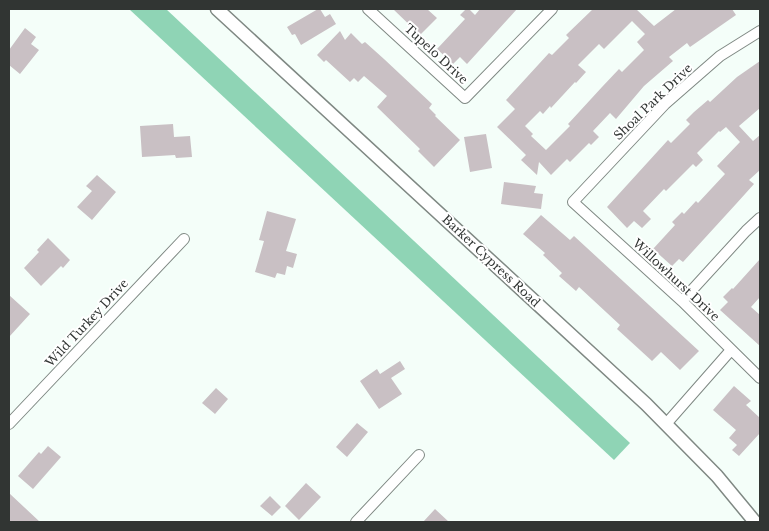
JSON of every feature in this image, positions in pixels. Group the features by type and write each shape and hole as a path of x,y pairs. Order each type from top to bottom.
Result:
{"street":[{"name":"Barker Cypress Road","path":"217,9 666,424 717,476 755,522"},
{"name":"Tupelo Drive","path":"368,9 465,98 552,9"},
{"name":"Shoal Park Drive","path":"572,202 665,104 720,56 760,31"},
{"name":"Willowhurst Drive","path":"572,202 682,302 760,378"},
{"path":"682,302 760,218"},
{"name":"Wild Turkey Drive","path":"9,424 184,239"},
{"path":"666,424 731,350"},
{"path":"356,522 419,455"}],"green space":[{"path":"129,9 166,9 630,443 614,460"}],"building":[{"path":"320,9 325,17 330,14 336,24 301,45 295,34 292,35 287,27"},
{"path":"393,9 427,9 437,18 420,35"},
{"path":"466,9 469,9 475,15 480,9 517,9 467,64 460,57 453,64 437,49 465,19 460,15"},
{"path":"593,9 636,9 654,26 676,9 732,9 736,15 690,47 687,43 669,57 673,61 644,86 616,119 610,113 593,131 599,137 591,145 589,143 570,162 567,159 551,175 539,162 537,175 521,160 526,155 497,127 515,109 506,100 549,53 552,55 569,38 566,35","holes":["632,21 645,34 637,42 644,50 622,72 619,69 568,124 570,126 546,150 531,136 533,134 525,126 540,111 543,114 550,106 551,108 586,72 578,65 599,44 604,49"]},
{"path":"25,28 36,37 31,44 39,50 20,74 9,65 9,50"},
{"path":"340,31 345,40 351,33 362,44 365,42 384,59 432,104 429,108 435,116 460,140 434,167 418,151 420,149 377,107 387,96 364,76 358,82 354,78 350,82 326,60 324,62 317,55"},
{"path":"760,61 760,108 739,126 753,141 760,135 760,170 749,180 754,184 683,262 679,259 672,266 653,249 675,225 672,222 682,212 684,214 696,201 698,203 725,174 717,166 740,142 726,127 719,131 697,153 703,160 696,167 693,164 666,191 664,189 643,211 651,219 642,228 634,221 627,228 607,207 668,140 671,143 690,124 686,120 694,112 708,100 710,102 737,77"},
{"path":"173,124 174,137 190,136 192,157 176,158 175,155 142,157 140,126"},
{"path":"486,134 492,168 470,172 464,137"},
{"path":"97,175 116,192 92,220 77,207 92,191 86,186"},
{"path":"504,182 536,186 534,193 543,194 541,209 501,204"},
{"path":"267,211 296,219 286,251 297,254 293,268 287,266 285,275 277,273 275,278 255,272 264,241 259,240"},
{"path":"541,215 570,240 574,236 699,351 680,370 661,352 652,361 617,329 620,325 579,287 576,291 559,276 562,273 543,255 545,253 523,234"},
{"path":"48,238 70,260 63,268 61,266 41,286 24,268 39,252 37,250"},
{"path":"760,259 760,297 751,307 760,315 760,346 720,310 728,302 723,297 733,289"},
{"path":"9,295 30,314 9,337"},
{"path":"400,361 405,369 391,378 402,394 379,409 360,381 377,369 380,374"},
{"path":"734,386 751,401 746,405 760,418 760,433 739,456 732,450 737,445 729,438 736,430 713,410"},
{"path":"216,388 228,399 215,414 202,403"},
{"path":"357,423 368,432 347,457 336,447"},
{"path":"48,446 61,457 33,489 18,476 39,452 41,454"},
{"path":"306,483 321,497 299,520 285,506"},
{"path":"9,493 40,522 9,522"},
{"path":"270,496 281,507 272,516 260,506"},
{"path":"435,509 449,522 423,522"}]}
